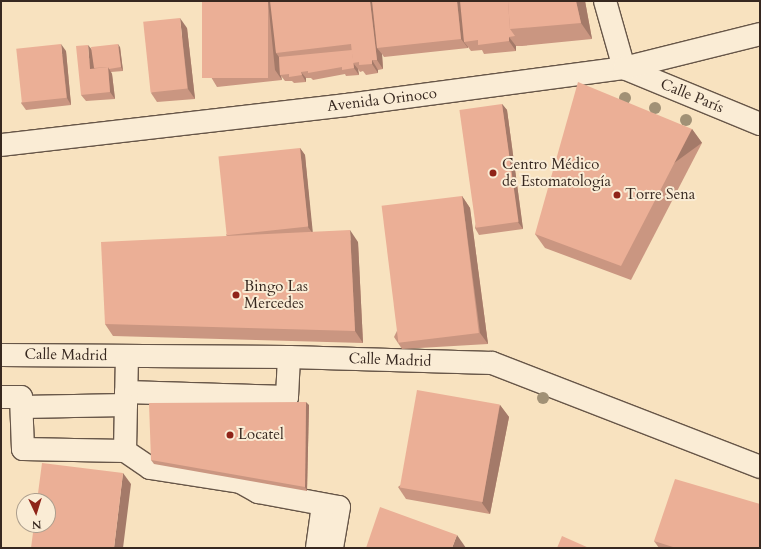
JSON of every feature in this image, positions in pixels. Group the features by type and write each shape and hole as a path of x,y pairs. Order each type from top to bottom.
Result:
{"street":[{"path":"605,1 624,68"},
{"name":"Avenida Orinoco","path":"1,145 347,105 624,68 760,34"},
{"name":"Calle París","path":"624,68 760,124"},
{"name":"Calle Madrid","path":"1,355 289,357 492,363 760,467"},
{"path":"125,451 127,356"},
{"path":"22,407 126,398 287,397 289,357"},
{"path":"1,397 21,397 23,449 125,451 150,468 240,482 258,492 339,507 332,548"},
{"path":"317,548 322,505"}],"building":[{"path":"202,1 268,1 268,78 202,78"},
{"path":"270,1 370,1 377,60 372,60 372,64 359,65 359,62 353,63 351,44 276,53"},
{"path":"372,1 457,1 461,39 377,48"},
{"path":"460,1 508,1 510,29 515,36 509,37 509,41 478,45 478,40 464,42"},
{"path":"508,1 576,1 581,23 510,29"},
{"path":"180,18 187,89 151,92 143,22"},
{"path":"61,44 67,98 22,102 16,49"},
{"path":"118,44 121,67 109,69 108,67 94,68 91,47"},
{"path":"88,45 90,69 108,67 110,92 81,95 76,46"},
{"path":"352,50 354,68 342,70 342,67 308,73 308,71 301,72 302,75 289,77 289,74 280,75 279,57"},
{"name":"Torre Sena","path":"578,82 692,129 621,266 535,234"},
{"name":"Centro Médico de Estomatología","path":"502,104 519,222 476,228 459,110"},
{"path":"300,148 308,227 227,235 218,157"},
{"path":"462,196 479,333 398,343 382,206"},
{"name":"Bingo Las Mercedes","path":"350,230 355,331 105,324 101,242"},
{"path":"417,390 500,405 483,502 400,487"},
{"name":"Locatel","path":"306,402 305,487 151,460 149,403"},
{"path":"42,463 123,473 114,548 31,548 33,533 56,533 56,493 38,493"},
{"path":"675,479 760,504 760,548 676,548 654,541"},
{"path":"380,507 457,535 452,548 366,548"},
{"path":"562,536 589,548 557,548"}],"place":[{"name":"Centro Médico de Estomatología","path":"493,173"},
{"name":"Torre Sena","path":"617,195"},
{"name":"Bingo Las Mercedes","path":"236,295"},
{"name":"Locatel","path":"230,435"}]}
